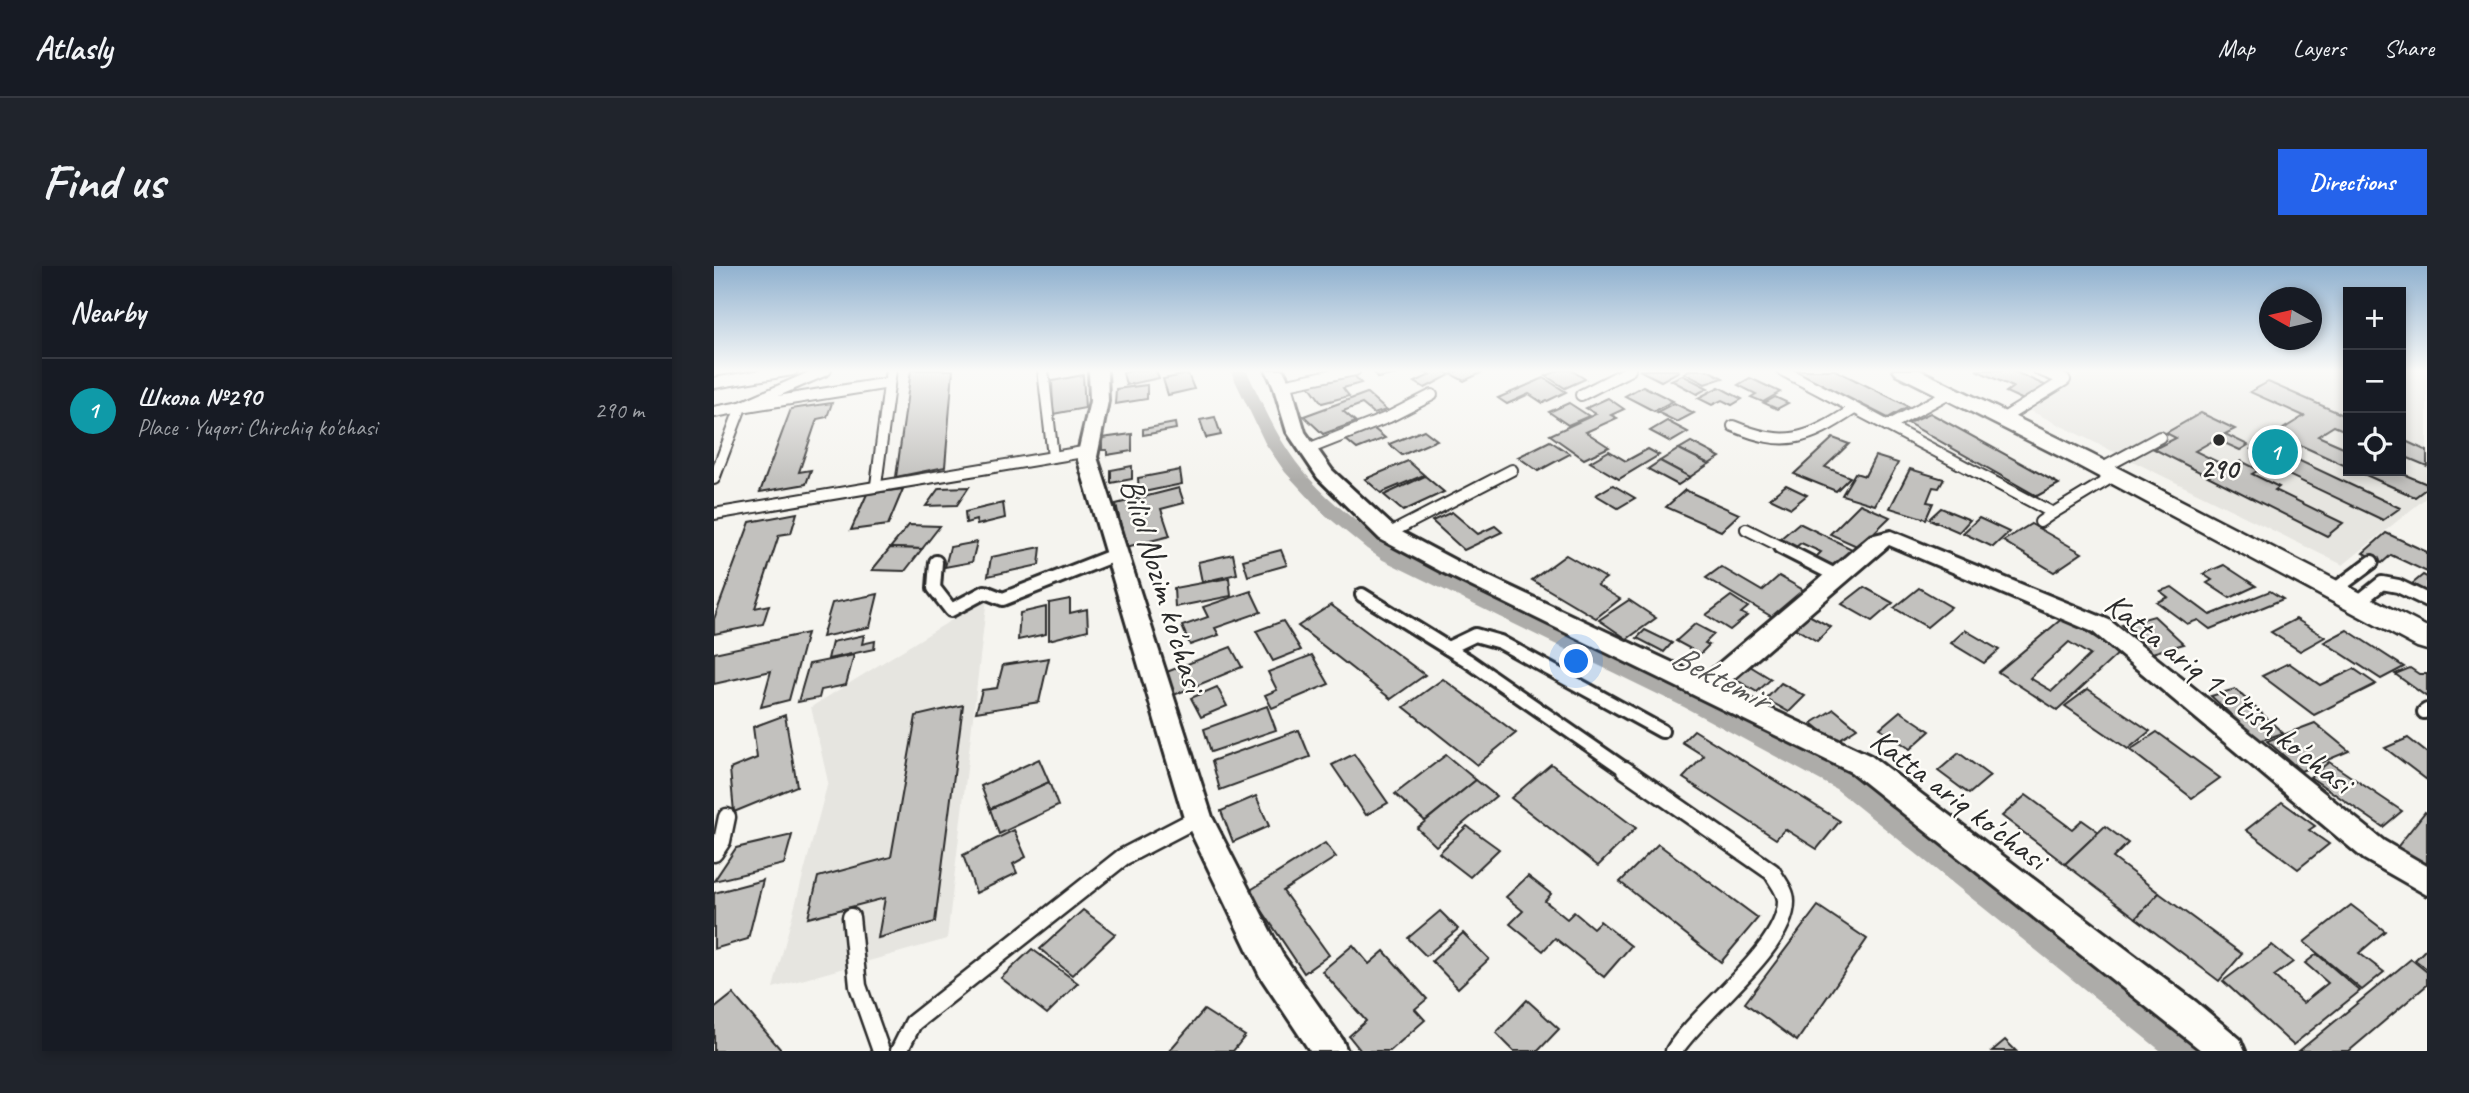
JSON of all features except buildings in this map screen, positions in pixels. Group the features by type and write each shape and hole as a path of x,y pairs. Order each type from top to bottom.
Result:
{"street":[{"name":"Biliol Nozim ko'chasi","path":"1097,407 1087,457 1198,818 1272,965 1330,1051"},
{"name":"Katta ariq ko'chasi","path":"1288,407 1296,432 1335,484 1388,534 1450,567 1861,764 2228,1051"},
{"path":"1977,407 2108,472 2427,640"},
{"name":"Katta ariq 1-o'tish ko'chasi","path":"1706,689 1878,541 1891,538 2101,626 2374,850 2427,883"}],"lane":[{"path":"714,412 741,407"},
{"path":"714,479 741,407"},
{"path":"876,485 886,407"},
{"path":"1047,407 1053,457"},
{"path":"1308,449 1409,407"},
{"path":"1888,426 1924,407"},
{"path":"2003,419 2023,407"},
{"path":"1733,426 1768,439 1787,442 1816,434 1854,408 2053,513"},
{"path":"2040,522 2160,437"},
{"path":"714,514 1089,451"},
{"path":"1388,534 1512,470"},
{"path":"1746,529 1836,576"},
{"path":"936,562 934,588 951,610 985,592 1003,599 1117,554"},
{"path":"2333,591 2372,562"},
{"path":"2357,603 2382,583 2398,586 2427,600"},
{"path":"1362,595 1448,648 1772,872 1786,898 1784,920 1750,967 1682,1035 1674,1051"},
{"path":"1448,648 1475,635 1500,642 1662,731"},
{"path":"714,853 722,841 727,817"},
{"path":"899,1051 913,1023 1123,856 1198,818"},
{"path":"851,917 858,986 881,1051"}],"shaded area":[{"name":"290","path":"2034,407 2343,407 2343,476 2406,476 2406,407 2427,407 2427,497 2343,565 2029,410"},
{"path":"987,598 947,939 773,988 828,782 811,707"}],"waterway":[{"name":"Bektemir","path":"1256,407 1274,443 1291,469 1316,497 1374,544 1390,555 1692,701 1845,782 2186,1051"}],"place":[{"name":"290","path":"2219,440"},
{"name":"Школа №290","path":"2275,452"}]}
